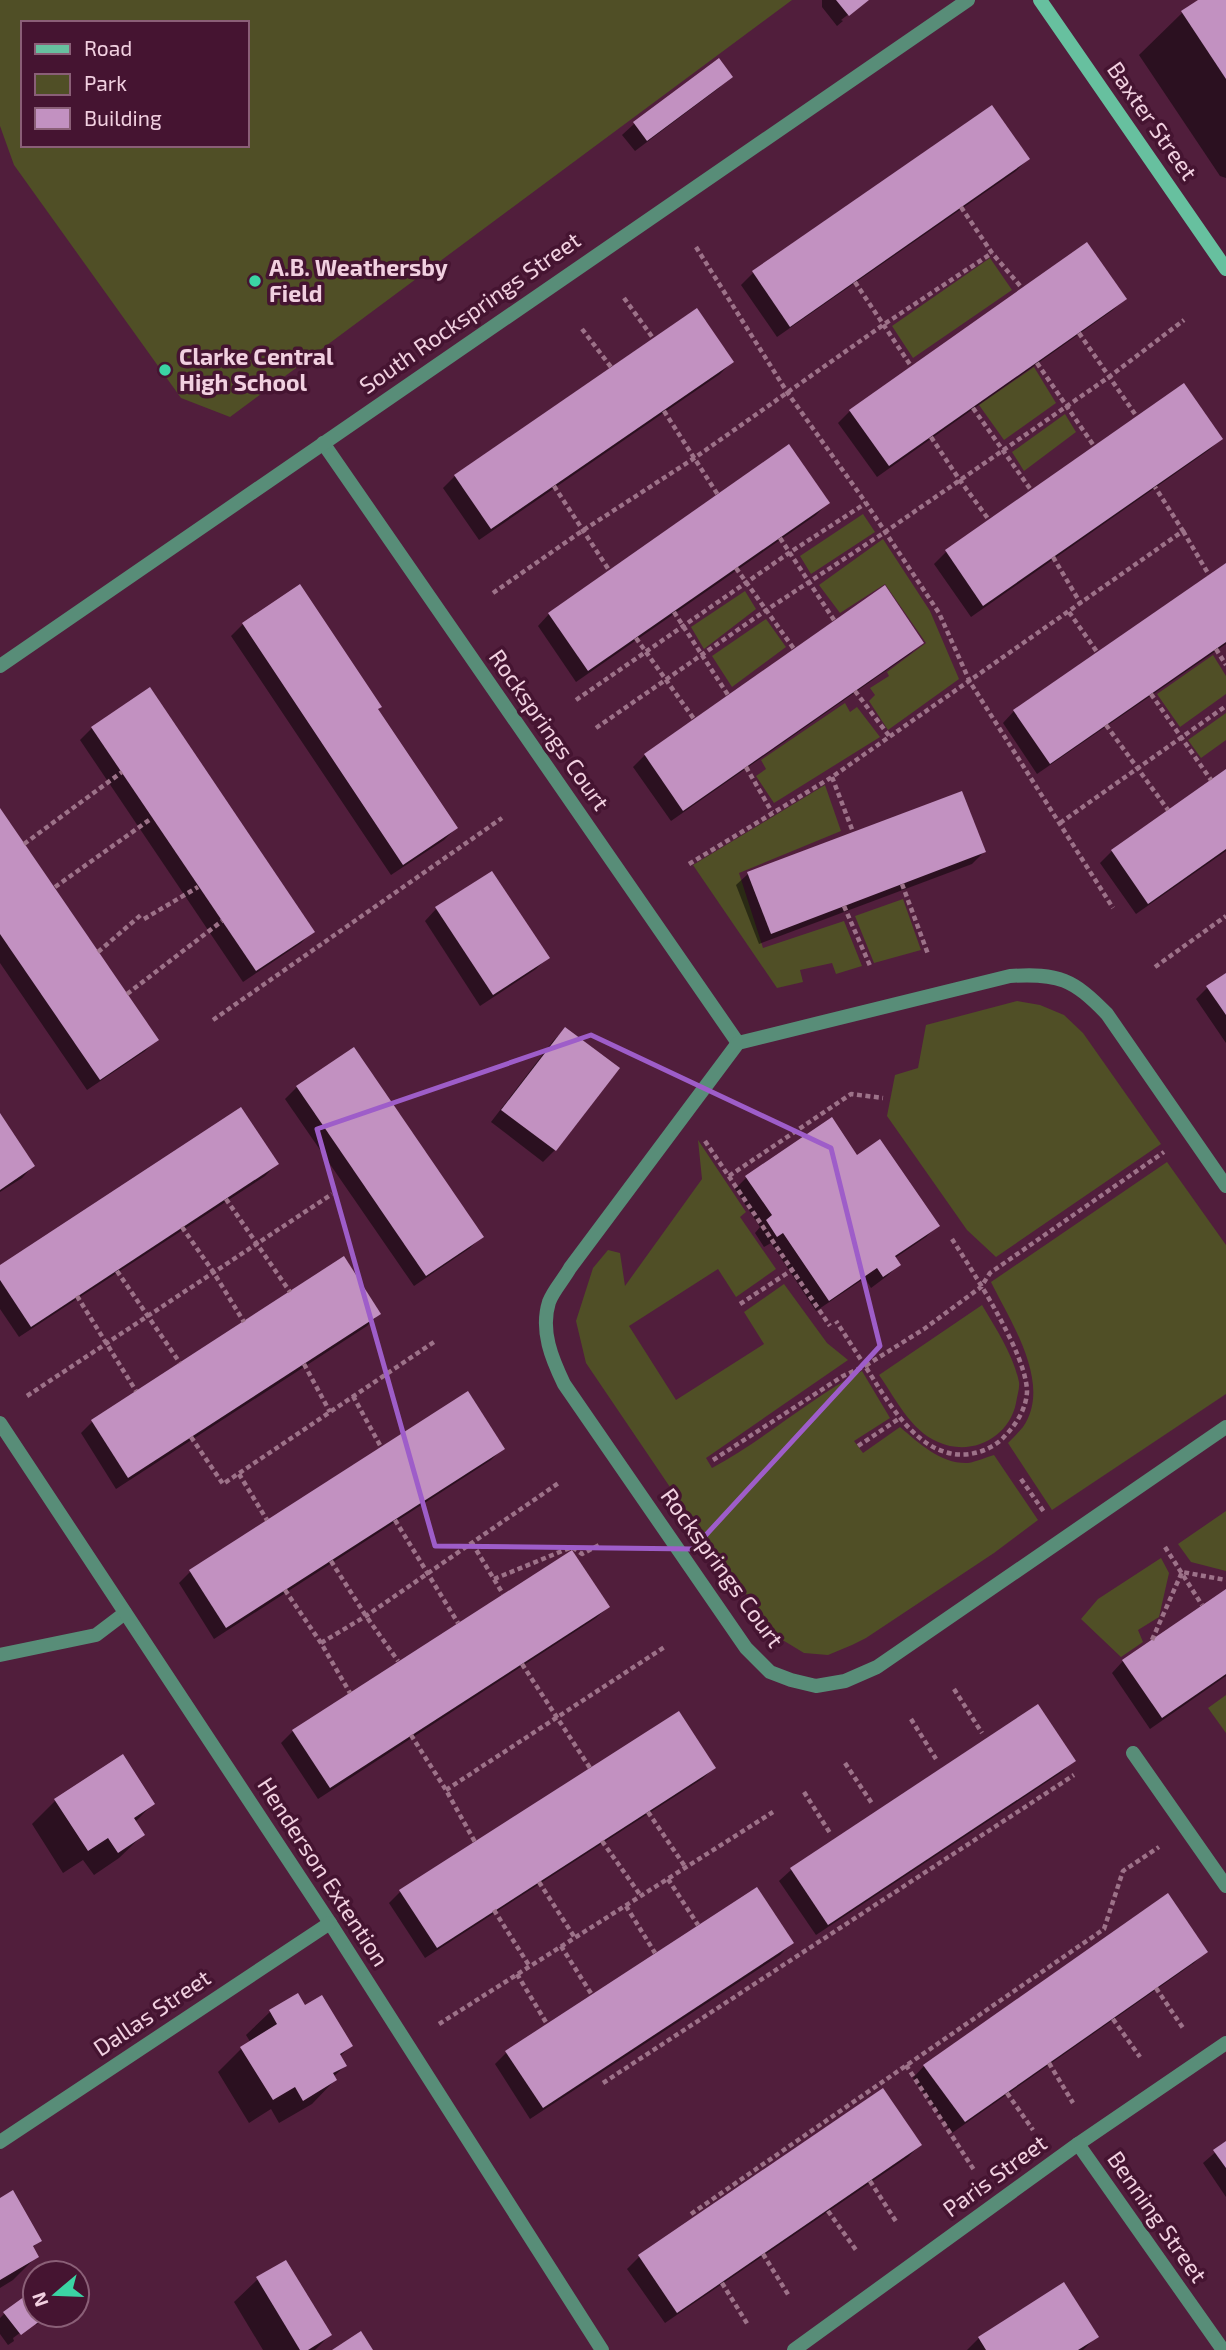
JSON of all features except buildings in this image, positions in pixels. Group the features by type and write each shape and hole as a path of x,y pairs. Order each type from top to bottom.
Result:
{"main road":[{"name":"Baxter Street","path":"1040,0 1226,269"}],"street":[{"name":"South Rocksprings Street","path":"0,666 968,0"},
{"name":"Rocksprings Court","path":"323,443 738,1043 570,1268 550,1302 546,1329 551,1357 564,1384 746,1648 770,1672 816,1686 845,1681 877,1667 1226,1427"},
{"path":"738,1043 1010,976 1037,975 1062,979 1085,991 1107,1014 1226,1186"},
{"name":"Henderson Extention","path":"0,1423 330,1923 603,2350"},
{"path":"0,1655 96,1635 125,1613"},
{"path":"1133,1753 1226,1886"},
{"name":"Dallas Street","path":"0,2142 330,1923"},
{"name":"Paris Street","path":"794,2350 1078,2144 1226,2043"},
{"name":"Benning Street","path":"1078,2144 1223,2350"}],"path":[{"path":"961,207 992,253 1022,288"},
{"path":"695,247 787,392 866,503 939,613 970,682 1113,908"},
{"path":"493,593 992,253"},
{"path":"855,282 911,366"},
{"path":"624,298 653,338"},
{"path":"596,728 885,532 1108,377 1184,320"},
{"path":"582,329 611,367"},
{"path":"1079,333 1137,417"},
{"path":"1037,363 1094,446"},
{"path":"973,408 1031,490"},
{"path":"664,411 718,495"},
{"path":"931,437 958,480 989,520"},
{"path":"554,486 609,570"},
{"path":"1155,487 1209,575"},
{"path":"576,700 866,503"},
{"path":"689,864 832,777 1183,531"},
{"path":"780,538 834,620"},
{"path":"1053,557 1081,604"},
{"path":"736,568 794,649"},
{"path":"674,612 729,695"},
{"path":"1069,612 1097,652"},
{"path":"636,638 694,719"},
{"path":"1216,649 1226,666"},
{"path":"855,691 890,737"},
{"path":"1151,694 1211,780"},
{"path":"1060,823 1226,706"},
{"path":"1106,725 1168,810"},
{"path":"746,767 772,812"},
{"path":"24,844 122,772"},
{"path":"832,777 853,832"},
{"path":"55,887 152,818"},
{"path":"213,1020 502,818"},
{"path":"902,884 928,954"},
{"path":"98,951 143,916 198,887"},
{"path":"844,906 871,968"},
{"path":"1156,967 1226,916"},
{"path":"127,993 222,921"},
{"path":"729,1177 851,1094 883,1098"},
{"path":"686,1113 830,1326"},
{"path":"713,1460 843,1376 865,1366 924,1329 981,1287 990,1273 1191,1134"},
{"path":"27,1396 332,1194"},
{"path":"226,1199 290,1292"},
{"path":"182,1227 244,1322"},
{"path":"836,1321 900,1418 926,1443 960,1455 978,1453 997,1445 1020,1417 1027,1392 1021,1366 1003,1325 952,1239"},
{"path":"740,1304 792,1270"},
{"path":"117,1271 180,1363"},
{"path":"77,1296 136,1391"},
{"path":"191,1437 223,1484 434,1342"},
{"path":"304,1364 330,1412"},
{"path":"353,1396 381,1447"},
{"path":"858,1446 900,1418"},
{"path":"239,1474 268,1520"},
{"path":"1021,1479 1044,1512"},
{"path":"321,1643 366,1616 560,1482"},
{"path":"395,1520 458,1623"},
{"path":"472,1543 503,1594"},
{"path":"494,1579 572,1547 582,1554 601,1544"},
{"path":"1165,1547 1202,1605"},
{"path":"331,1561 398,1661"},
{"path":"1182,1572 1226,1580"},
{"path":"1152,1640 1182,1572"},
{"path":"285,1590 321,1643 350,1693"},
{"path":"446,1790 666,1646"},
{"path":"522,1664 590,1768"},
{"path":"954,1689 982,1733"},
{"path":"911,1718 936,1759"},
{"path":"411,1735 475,1842"},
{"path":"845,1763 873,1805"},
{"path":"603,2083 1074,1775"},
{"path":"804,1792 830,1833"},
{"path":"648,1812 686,1868"},
{"path":"439,2024 773,1812"},
{"path":"691,2214 1104,1929 1122,1871 1186,1829"},
{"path":"602,1841 641,1896"},
{"path":"668,1879 698,1925"},
{"path":"539,1882 575,1938"},
{"path":"626,1906 655,1953"},
{"path":"494,1910 530,1966"},
{"path":"561,1946 592,1995"},
{"path":"517,1975 547,2024"},
{"path":"1156,1988 1183,2028"},
{"path":"1112,2019 1140,2057"},
{"path":"1049,2063 1073,2103"},
{"path":"906,2065 974,2170"},
{"path":"1007,2093 1033,2130"},
{"path":"870,2181 897,2223"},
{"path":"828,2211 856,2250"},
{"path":"763,2254 789,2296"},
{"path":"722,2283 748,2325"}],"highlighted area":[{"path":"591,1035 831,1148 880,1346 693,1549 435,1546 317,1129"}],"green space":[{"name":"A.B. Weathersby Field","path":"0,0 792,0 230,417 181,398 14,165 0,126"},
{"path":"990,258 1012,290 913,358 892,326"},
{"path":"1034,367 1056,403 1004,440 979,405"},
{"path":"1065,414 1076,432 1024,471 1012,452"},
{"path":"863,514 875,532 811,574 800,556"},
{"path":"883,539 930,611 959,679 888,730 869,701 875,695 870,688 889,676 887,672 926,643 885,584 840,613 819,585"},
{"path":"745,591 756,609 704,649 691,627"},
{"path":"766,619 786,647 732,687 712,656"},
{"path":"1213,655 1226,676 1226,694 1180,727 1157,694"},
{"path":"845,703 850,712 857,707 880,737 774,803 756,776 766,769 761,760"},
{"path":"1226,713 1226,740 1201,758 1188,740"},
{"path":"825,785 841,831 739,873 763,948 844,921 862,966 836,974 832,963 800,970 803,982 777,988 693,865"},
{"path":"903,899 921,950 874,963 855,916"},
{"path":"1017,1001 1040,1005 1064,1015 1083,1033 1161,1144 996,1257 967,1230 887,1116 895,1075 918,1068 926,1025"},
{"path":"698,1140 746,1212 740,1217 776,1269 736,1297 718,1269 629,1326 676,1400 764,1344 744,1312 784,1284 827,1343 848,1360 706,1458 712,1468 862,1371 890,1418 854,1441 863,1453 900,1427 931,1452 949,1460 968,1463 994,1455 1038,1520 994,1553 866,1638 828,1655 804,1653 776,1636 586,1363 576,1321 593,1268 608,1250 620,1253 625,1286 702,1179"},
{"path":"1167,1162 1226,1245 1226,1394 1052,1510 1008,1443 1023,1427 1031,1410 1031,1373 1017,1334 991,1282"},
{"path":"982,1305 1013,1362 1019,1384 1016,1403 1006,1426 997,1435 975,1445 951,1446 928,1437 919,1430 904,1413 879,1375"},
{"path":"1226,1511 1226,1571 1191,1562 1178,1544"},
{"path":"1161,1558 1169,1573 1159,1617 1138,1630 1143,1642 1121,1657 1081,1619 1098,1599"},
{"path":"1226,1695 1226,1733 1208,1708"}],"place":[{"name":"A.B. Weathersby Field","path":"255,281"},
{"name":"Clarke Central High School","path":"165,370"}]}
